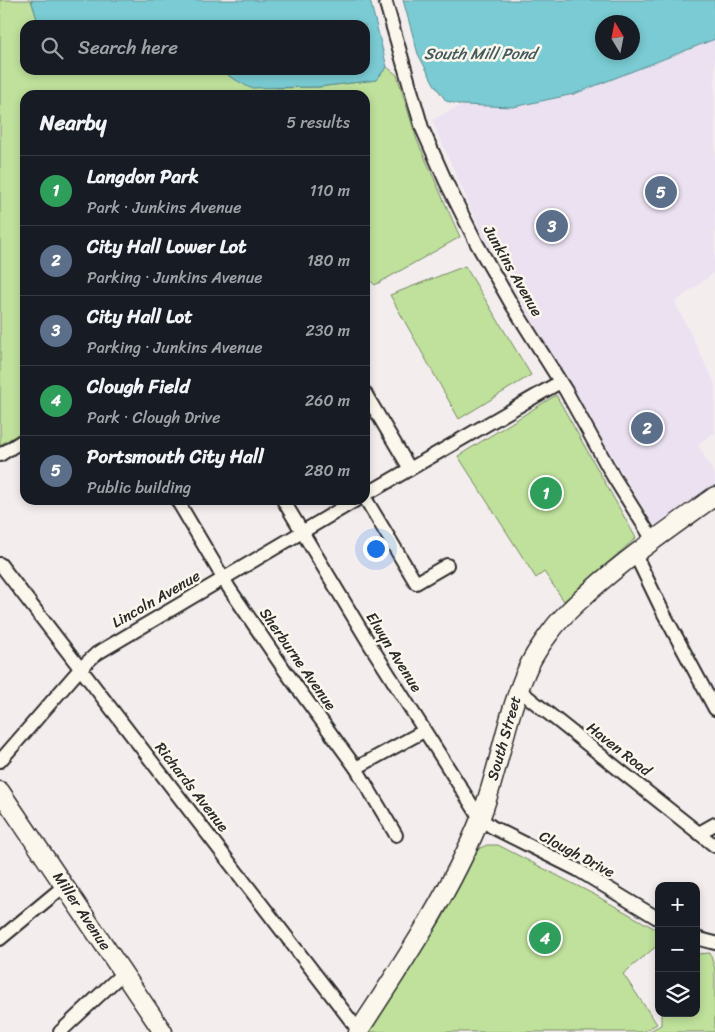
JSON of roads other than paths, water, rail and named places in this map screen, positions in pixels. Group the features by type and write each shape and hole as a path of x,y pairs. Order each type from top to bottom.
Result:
{"street":[{"name":"Junkins Avenue","path":"385,0 414,105 436,162 477,244 653,540"},
{"path":"370,493 560,382"},
{"path":"370,401 410,469"},
{"path":"0,455 20,442"},
{"name":"South Street","path":"358,1031 449,884 480,818 519,690 532,660 553,628 577,603 635,554 715,496"},
{"name":"Sherburne Avenue","path":"180,505 223,579 286,672 356,768 396,835"},
{"name":"Elwyn Avenue","path":"286,505 424,731 480,818"},
{"name":"Lincoln Avenue","path":"0,762 80,669 106,647 348,505"},
{"path":"370,505 416,583 448,565"},
{"path":"635,554 660,607 715,709"},
{"name":"Richards Avenue","path":"0,564 358,1031"},
{"name":"Haven Road","path":"519,690 715,846"},
{"path":"356,768 424,731"},
{"name":"Miller Avenue","path":"0,791 163,1032"},
{"name":"Clough Drive","path":"480,818 492,827 578,870 655,917"},
{"path":"699,834 715,824"},
{"path":"0,939 64,886"},
{"path":"700,939 715,943"},
{"path":"60,1032 123,973"}],"water":[{"name":"South Mill Pond","path":"31,0 370,0 387,67 376,80 318,87 250,88 228,75 370,75 370,20 37,20"},
{"name":"South Mill Pond","path":"403,0 715,0 715,39 574,94 513,107 462,105 446,101 434,84 418,54"}],"place":[{"name":"Portsmouth City Hall","path":"661,192"},
{"name":"City Hall Lot","path":"552,226"},
{"name":"City Hall Lower Lot","path":"647,428"},
{"name":"Langdon Park","path":"546,493"},
{"name":"Clough Field","path":"545,938"}]}
